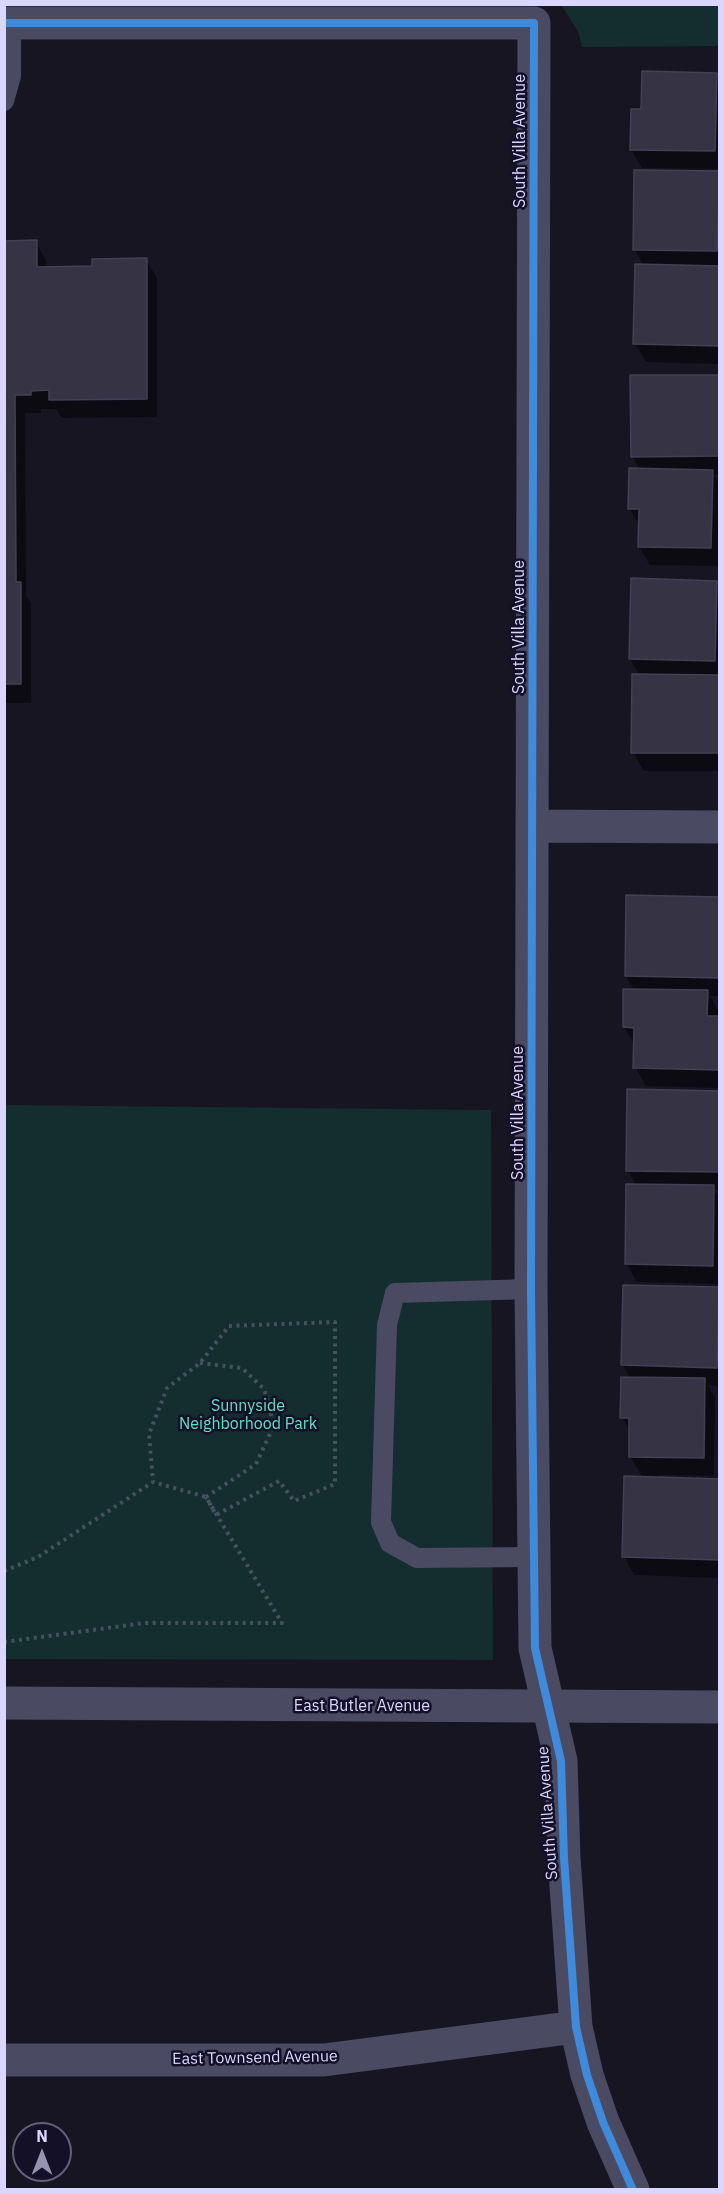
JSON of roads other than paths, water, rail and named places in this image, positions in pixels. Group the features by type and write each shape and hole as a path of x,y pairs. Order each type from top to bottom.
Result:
{"street":[{"name":"South Villa Avenue","path":"8,23 534,23 531,1288 535,1648 561,1761 564,1858 576,2027 587,2075 603,2122 633,2190"},
{"path":"532,826 720,827"},
{"name":"East Butler Avenue","path":"4,1703 720,1707"},
{"name":"East Townsend Avenue","path":"4,2060 324,2060 576,2027"}],"lane":[{"path":"4,101 10,76 8,23"},
{"path":"531,1288 395,1293 387,1325 381,1522 390,1543 417,1558 533,1557"}],"park label":[{"name":"Sunnyside Neighborhood Park","path":"248,1415"}]}
